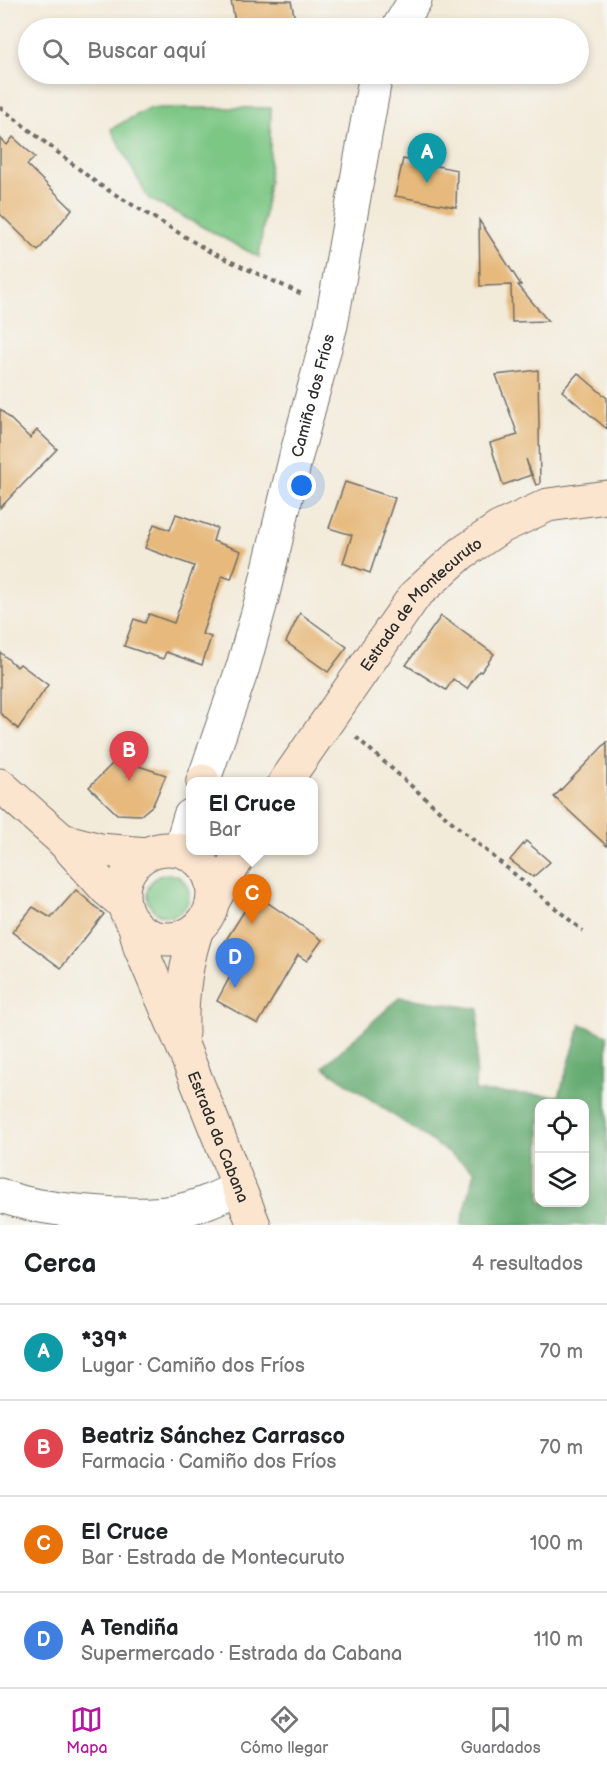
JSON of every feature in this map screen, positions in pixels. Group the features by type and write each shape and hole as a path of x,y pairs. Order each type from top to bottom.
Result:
{"main road":[{"name":"Estrada de Montecuruto","path":"288,777 415,595 462,553 499,528 548,506 607,497"},
{"path":"0,785 62,840 151,936 181,938 197,929 209,915 213,901 239,855"},
{"path":"62,840 100,850 147,854"},
{"path":"129,914 123,892 127,874 137,861 147,854 163,849 186,851"},
{"path":"192,855 201,862 210,876 213,901"},
{"name":"Estrada da Cabana","path":"129,914 140,947 183,1047 254,1225"},
{"name":"Estrada da Cabana","path":"183,1047 183,986 189,953 197,929"}],"street":[{"path":"404,18 415,0"},
{"name":"Camiño dos Fríos","path":"204,777 243,667 334,309 374,84"},
{"path":"0,1195 50,1208 119,1214 173,1212 210,1201 238,1188"}],"path":[{"path":"0,107 98,184 212,253 334,309"},
{"path":"330,715 459,828 583,931"}],"green space":[{"path":"149,108 271,108 269,180 259,257 148,198 111,129"},
{"path":"168,874 176,875 183,880 188,887 188,903 183,910 176,915 168,916 160,915 153,910 148,903 147,895 148,887 153,880 160,875"},
{"path":"400,997 479,1009 475,1091 559,1096 581,1024 607,1035 607,1225 461,1225 475,1171 323,1067"}],"building":[{"path":"231,0 291,1 295,18 234,18"},
{"path":"13,137 35,157 27,165 72,209 38,251 0,214 0,138 7,145"},
{"path":"403,159 457,170 456,207 395,196"},
{"path":"479,220 521,285 518,285 548,321 512,322 511,285 480,286"},
{"path":"538,370 540,484 536,485 526,459 531,475 503,485 490,443 518,435 496,375"},
{"path":"578,373 607,398 607,429 562,391"},
{"path":"0,409 30,438 37,430 57,449 0,508"},
{"path":"345,482 395,498 370,573 343,563 352,535 329,528"},
{"path":"176,514 217,528 213,541 241,551 231,579 222,576 202,634 211,637 202,665 166,652 163,659 124,646 134,619 145,623 149,614 174,623 194,566 145,548 154,524 170,530"},
{"path":"300,613 347,647 328,672 286,642"},
{"path":"441,616 494,654 467,689 453,679 446,690 406,665"},
{"path":"0,652 17,667 20,664 48,685 18,729 0,713"},
{"path":"607,742 607,846 554,797"},
{"path":"117,759 166,775 153,805 141,815 117,814 89,787"},
{"path":"526,841 550,862 533,877 510,860"},
{"path":"76,890 104,914 61,968 12,932 33,907 51,918"},
{"path":"255,894 322,940 307,961 298,955 258,1024 217,1001 242,954 224,943"}],"place":[{"name":"*39*","path":"427,183"},
{"name":"Beatriz Sánchez Carrasco","path":"129,781"},
{"name":"El Cruce","path":"252,924"},
{"name":"A Tendiña","path":"235,988"}]}
